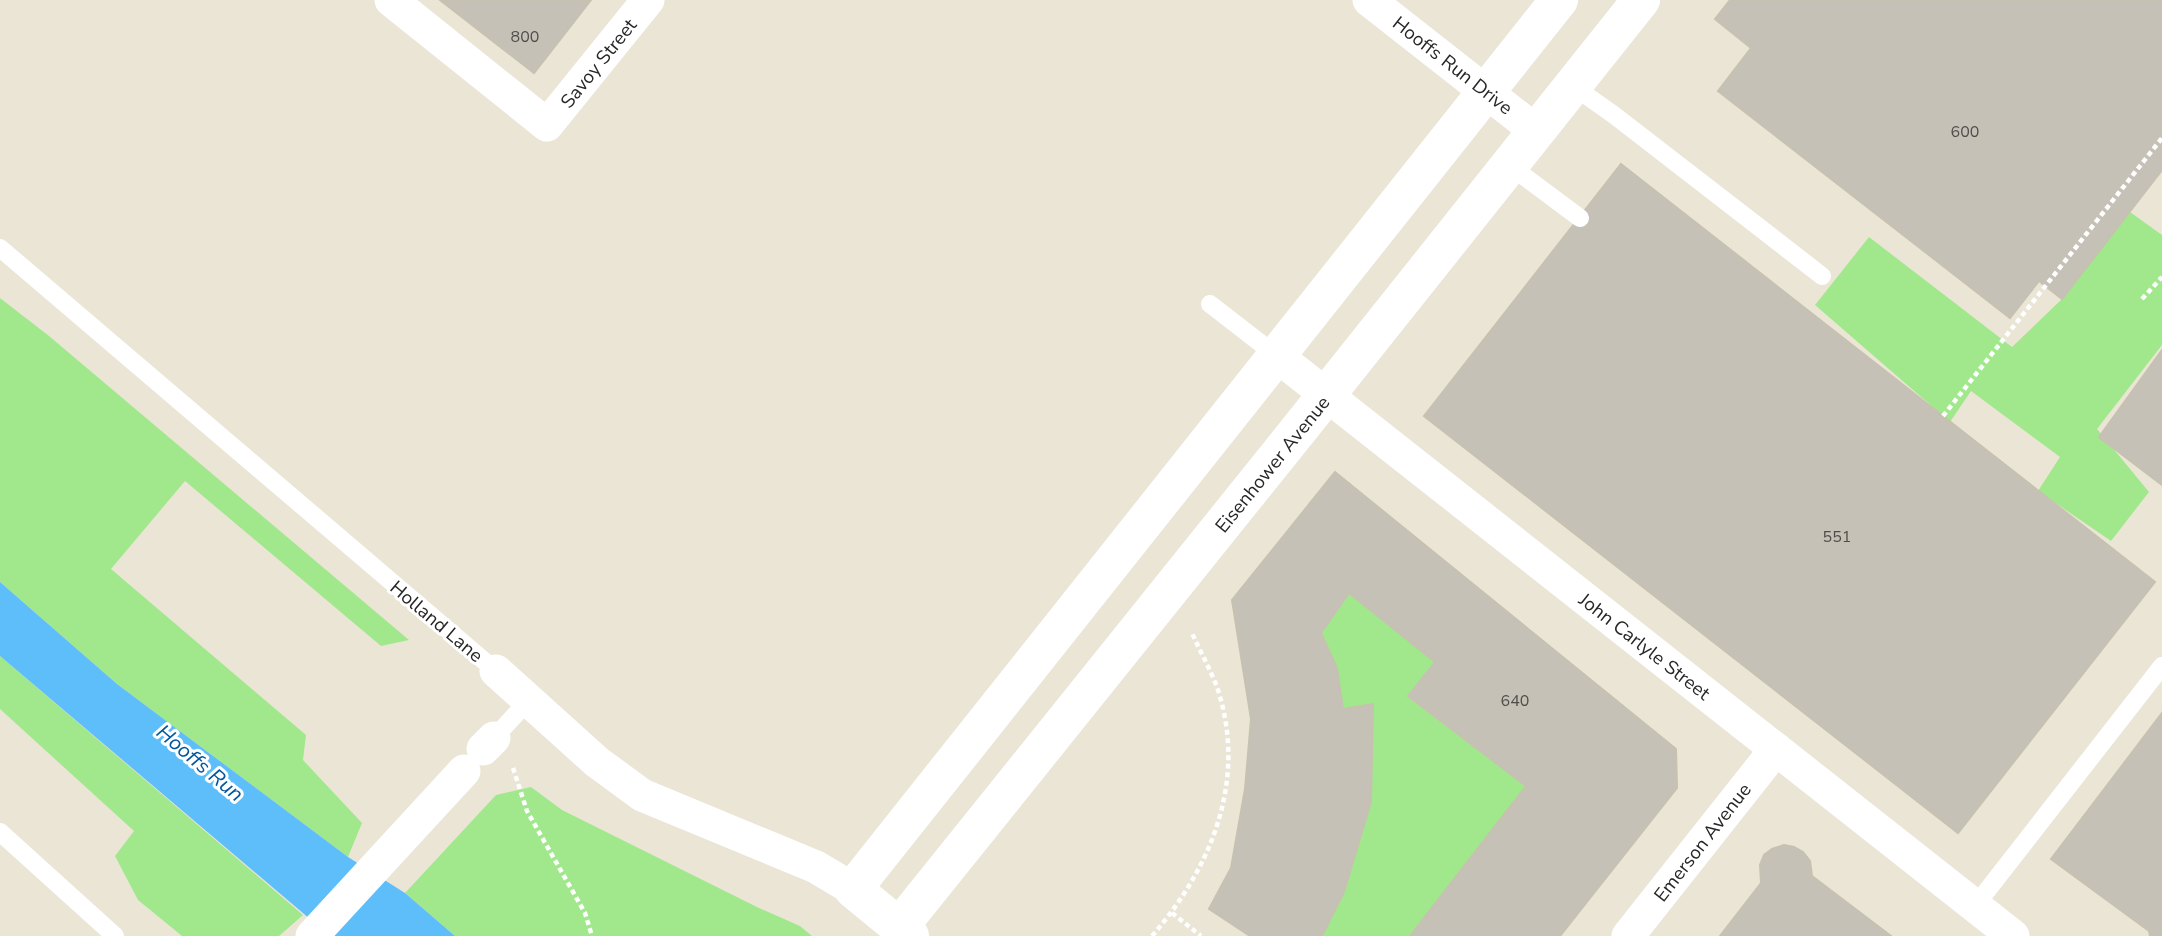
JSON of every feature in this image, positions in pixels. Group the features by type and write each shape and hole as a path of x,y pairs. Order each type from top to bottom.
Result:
{"main road":[{"path":"853,889 1559,0"},
{"name":"Eisenhower Avenue","path":"905,931 1641,0"},
{"name":"Holland Lane","path":"853,889 905,931"}],"street":[{"name":"Savoy Street","path":"391,0 547,125 648,0"},
{"name":"Hooffs Run Drive","path":"1369,0 1536,131"},
{"name":"John Carlyle Street","path":"1277,356 2013,936"},
{"name":"Holland Lane","path":"496,671 597,762 642,795 816,867 853,889"},
{"name":"Emerson Avenue","path":"1628,936 1776,749"},
{"path":"312,936 480,753"}],"lane":[{"path":"1573,86 1822,276"},
{"path":"1509,165 1580,218"},
{"name":"Holland Lane","path":"0,248 496,671"},
{"path":"1210,304 1277,356"},
{"path":"1975,906 2162,666"},
{"path":"480,753 528,701"},
{"path":"0,832 115,936"}],"path":[{"path":"1943,416 2162,138"},
{"path":"2142,299 2162,277"},
{"path":"1152,936 1172,913 1207,854 1227,781 1228,758 1217,688 1192,634"},
{"path":"514,772 527,811 585,913 592,936"},
{"path":"1172,913 1201,936"}],"green space":[{"path":"2130,212 2162,235 2162,345 2097,429 2149,492 2111,541 2038,491 2060,457 1971,391 1950,422 1815,305 1869,237 2012,347 2062,299"},
{"path":"0,298 49,336 409,640 381,646 185,481 111,569 306,735 303,760 362,823 348,857 117,684 0,582"},
{"path":"1349,593 1435,662 1408,697 1526,786 1410,936 1322,936 1344,892 1371,802 1373,705 1343,709 1337,668 1321,633"},
{"path":"0,656 303,915 279,936 182,936 138,900 115,856 134,831 0,709"},
{"path":"531,787 562,810 800,926 812,936 455,936 405,893 496,795"}],"water":[{"name":"Hooffs Run","path":"0,582 117,684 348,857 405,893 455,936 330,936 0,656"}],"building":[{"path":"440,0 591,0 534,73"},
{"path":"1730,0 2162,0 2162,170 2062,299 2039,281 2010,318 1718,91 1751,48 1715,19"},
{"path":"1621,164 2155,582 1958,833 1424,416"},
{"path":"2162,350 2162,485 2099,437"},
{"path":"1335,472 1676,749 1677,788 1560,936 1410,936 1526,786 1408,696 1435,662 1349,593 1321,633 1337,668 1343,709 1373,704 1371,802 1344,892 1322,936 1250,936 1209,909 1231,868 1245,789 1251,719 1232,600"},
{"path":"2162,713 2162,936 2150,936 2149,931 2051,859"},
{"path":"1784,845 1803,852 1810,861 1812,876 1891,936 1720,936 1761,883 1760,865 1764,855"}]}
